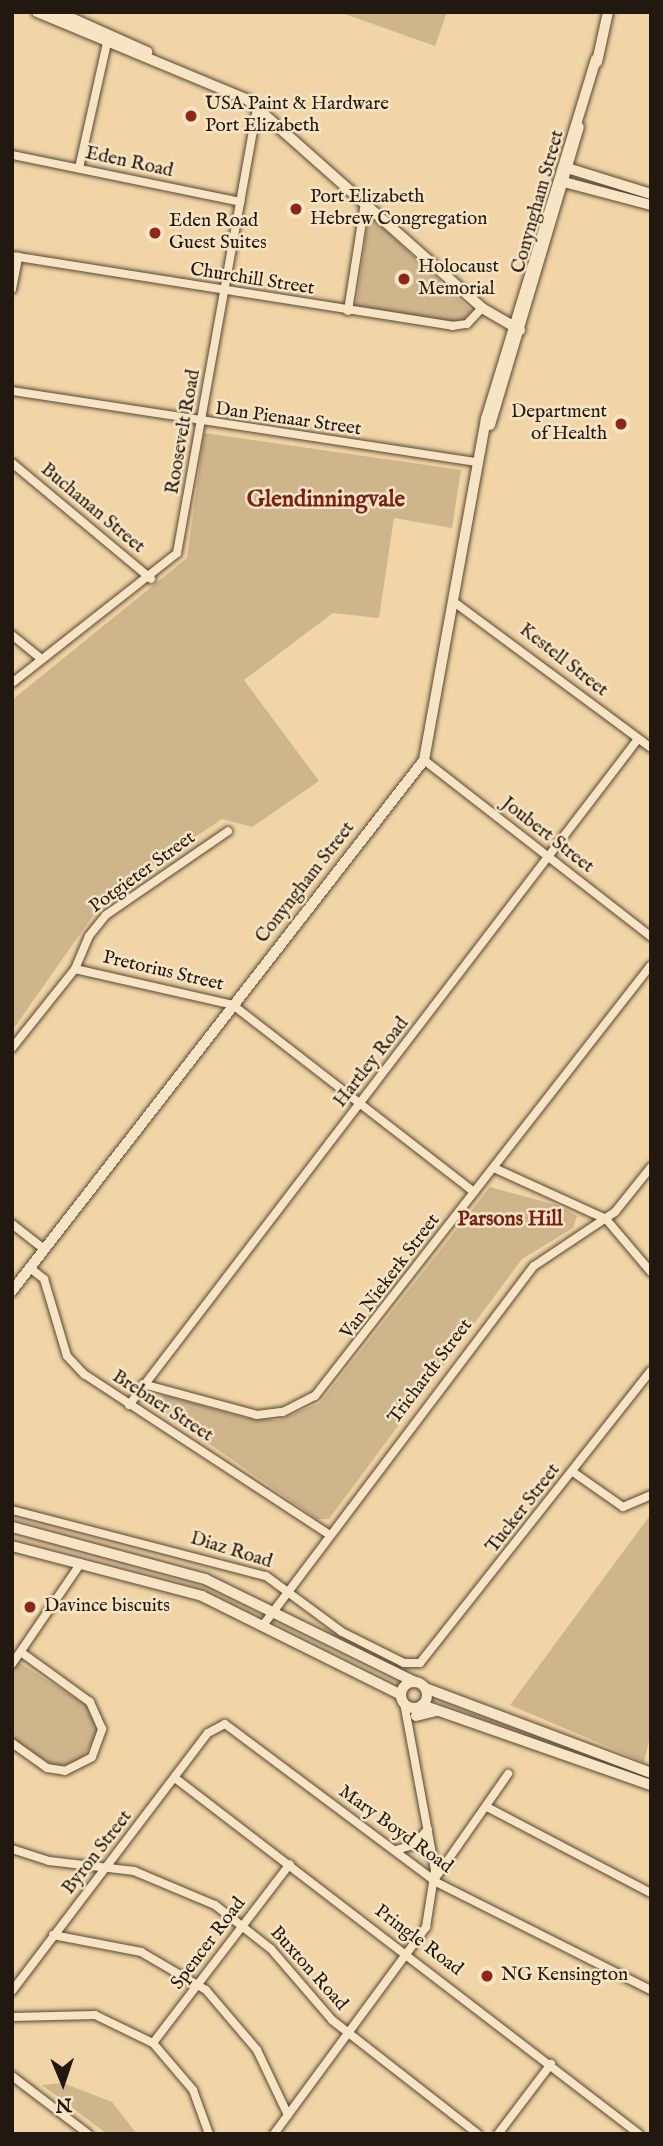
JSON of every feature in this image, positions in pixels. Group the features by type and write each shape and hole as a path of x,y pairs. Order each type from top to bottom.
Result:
{"street":[{"path":"37,12 213,84 257,107 482,308 515,324"},
{"path":"58,12 108,39"},
{"name":"Conyngham Street","path":"12,1290 424,760 478,461 515,324 561,181 608,12"},
{"path":"79,168 108,39"},
{"name":"Roosevelt Road","path":"12,682 38,657 151,579 180,546 257,107"},
{"name":"Eden Road","path":"12,155 240,202"},
{"path":"565,167 651,194"},
{"path":"561,181 651,205"},
{"path":"348,310 365,203"},
{"path":"12,289 15,257"},
{"name":"Churchill Street","path":"15,257 225,293 460,326 482,308"},
{"name":"Dan Pienaar Street","path":"12,391 202,424 478,461"},
{"name":"Buchanan Street","path":"12,463 151,579"},
{"name":"Kestell Street","path":"454,602 651,748"},
{"path":"12,635 38,657"},
{"name":"Hartley Road","path":"129,1405 638,739"},
{"name":"Joubert Street","path":"424,760 651,937"},
{"name":"Potgieter Street","path":"12,1048 75,969 106,915 228,831"},
{"name":"Van Niekerk Street","path":"143,1384 243,1414 270,1415 303,1403 341,1368 651,965"},
{"name":"Pretorius Street","path":"75,969 233,1005 474,1192"},
{"name":"Trichardt Street","path":"264,1624 283,1592 327,1533 534,1266 606,1219 651,1167"},
{"path":"494,1168 606,1219 651,1272"},
{"path":"12,1224 44,1249"},
{"name":"Brebner Street","path":"30,1268 49,1290 67,1356 129,1405 327,1533"},
{"name":"Tucker Street","path":"420,1664 651,1371"},
{"path":"573,1472 623,1507 651,1495"},
{"name":"Diaz Road","path":"12,1510 260,1574 342,1632 404,1663 420,1664"},
{"name":"Diaz Road","path":"12,1527 183,1571 272,1609 425,1688"},
{"path":"12,1546 202,1596 264,1624 419,1709 440,1711 651,1785"},
{"path":"12,1664 80,1563"},
{"path":"12,1743 47,1768 65,1771 84,1764 101,1740 96,1708 21,1653"},
{"path":"403,1699 415,1682"},
{"path":"412,1733 425,1688 651,1773"},
{"path":"274,2134 411,1955 426,1927 436,1880 412,1733 403,1699"},
{"name":"Mary Boyd Road","path":"208,1733 230,1726 436,1880 651,1990"},
{"name":"Byron Street","path":"12,1991 208,1733"},
{"path":"436,1880 508,1773"},
{"name":"Pringle Road","path":"175,1778 411,1955 639,2134"},
{"path":"487,1807 651,1893"},
{"path":"396,1850 415,1845 428,1829"},
{"name":"Buxton Road","path":"12,1849 49,1861 105,1866 173,1885 243,1925 349,2035 478,2134"},
{"name":"Spencer Road","path":"153,2043 289,1864"},
{"path":"54,1935 118,1944 198,1984 247,2034 288,2115"},
{"path":"12,2017 95,2015 153,2043 193,2090 209,2134"},
{"path":"498,2134 551,2064"},
{"path":"12,2076 88,2134"}],"shaded area":[{"path":"339,12 447,12 435,46"},
{"path":"369,215 472,311 460,324 356,306"},
{"path":"204,433 461,470 452,528 394,518 379,618 333,613 244,680 319,781 252,827 222,819 106,897 12,1031 12,700 187,558"},
{"path":"490,1187 560,1206 577,1216 573,1228 522,1259 329,1519 317,1519 158,1408 163,1395 246,1418 278,1420 320,1403"},
{"path":"651,1514 651,1732 644,1762 510,1705"},
{"path":"18,1662 91,1708 98,1731 82,1760 55,1767 12,1738 12,1670"},
{"path":"63,2083 112,2102 137,2134 107,2134 42,2085"}],"place":[{"name":"USA Paint & Hardware Port Elizabeth","path":"191,116"},
{"name":"Port Elizabeth Hebrew Congregation","path":"296,209"},
{"name":"Eden Road Guest Suites","path":"155,233"},
{"name":"Holocaust Memorial","path":"404,279"},
{"name":"Department of Health","path":"621,424"},
{"name":"Davince biscuits","path":"30,1607"},
{"name":"NG Kensington","path":"487,1976"}],"district":[{"name":"Glendinningvale","path":"326,500"},
{"name":"Parsons Hill","path":"510,1220"}]}
